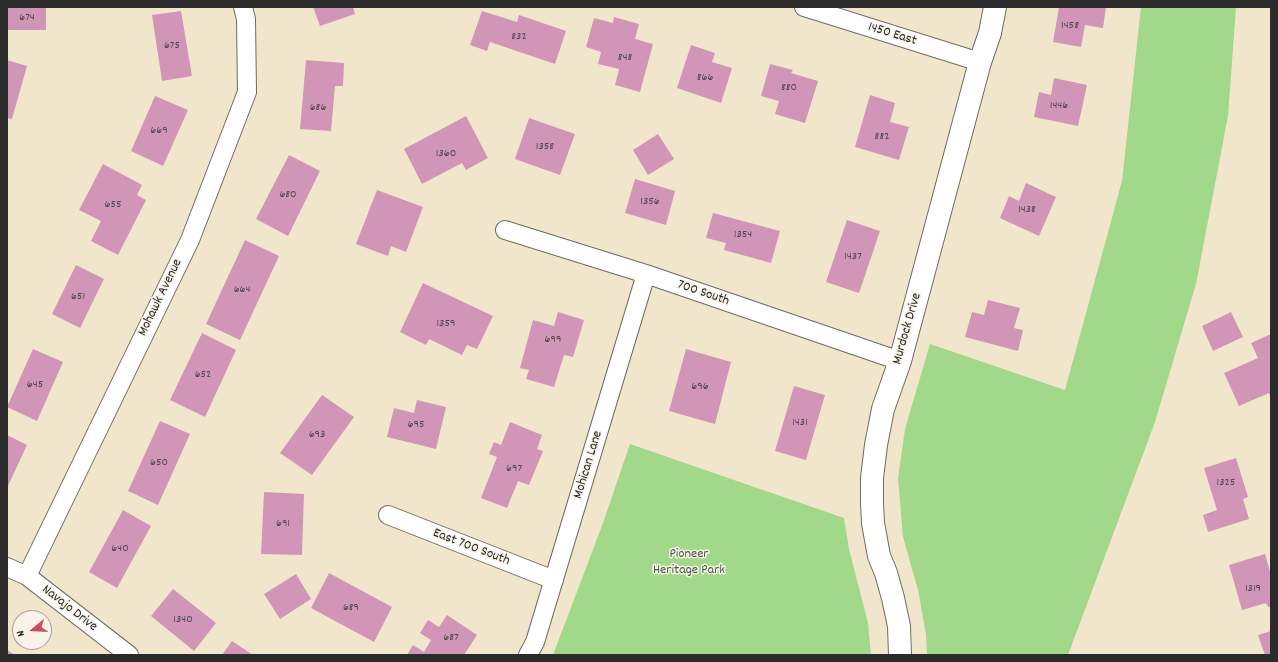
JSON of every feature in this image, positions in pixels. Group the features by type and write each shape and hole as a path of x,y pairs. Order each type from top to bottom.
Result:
{"street":[{"name":"Mohawk Avenue","path":"27,576 190,240 247,92 246,18 243,7"},
{"name":"1450 East","path":"804,7 980,62"},
{"name":"Murdock Drive","path":"900,655 899,626 886,573 879,556 873,523 872,478 876,445 883,409 900,361 980,62 990,33 995,7"},
{"name":"700 South","path":"504,230 646,274 900,361"},
{"name":"Mohican Lane","path":"528,655 535,642 646,274"},
{"name":"East 700 South","path":"388,515 554,580"},
{"name":"Navajo Drive","path":"7,567 27,576 129,655"}],"green space":[{"path":"1141,7 1236,7 1228,116 1196,284 1155,422 1068,655 927,655 926,634 918,590 903,537 898,478 905,429 930,344 1065,390 1122,181"},
{"name":"Pioneer Heritage Park","path":"630,444 844,518 849,549 868,623 871,655 553,655 603,523"}],"building":[{"path":"8,7 46,7 46,30 8,30"},
{"path":"313,7 353,7 355,14 320,26"},
{"path":"1059,7 1106,7 1103,28 1085,25 1081,47 1053,42"},
{"path":"181,11 192,76 162,81 152,15"},
{"path":"482,11 517,22 519,15 566,31 555,64 490,42 487,51 470,45"},
{"path":"614,17 639,24 635,39 653,44 640,92 615,85 619,69 598,64 601,52 586,47 594,18 613,23"},
{"path":"691,45 715,53 712,62 732,68 721,103 677,88"},
{"path":"7,60 27,66 12,119 7,118"},
{"path":"306,60 344,63 343,86 335,86 331,131 300,129"},
{"path":"770,64 793,70 791,73 818,81 805,123 775,114 779,101 761,96"},
{"path":"1054,78 1087,85 1078,126 1034,117 1039,92 1051,95"},
{"path":"870,95 895,103 890,122 909,127 899,160 855,147"},
{"path":"155,96 188,110 163,166 131,151"},
{"path":"466,116 488,158 466,170 462,163 422,184 404,149"},
{"path":"529,118 575,134 560,175 515,159"},
{"path":"658,134 674,159 648,175 633,150"},
{"path":"289,155 320,171 288,236 256,219"},
{"path":"103,164 142,185 137,195 146,200 118,255 91,241 101,221 79,210"},
{"path":"635,179 675,191 666,225 625,213"},
{"path":"1026,183 1056,197 1039,236 1000,218 1009,196 1019,201"},
{"path":"377,190 423,207 406,252 391,246 388,256 356,244"},
{"path":"713,213 780,231 771,263 724,250 726,243 706,238"},
{"path":"847,220 880,231 859,293 826,282"},
{"path":"245,240 279,256 240,340 206,324"},
{"path":"76,265 104,279 80,328 52,314"},
{"path":"423,283 493,316 477,349 467,345 462,355 429,339 426,345 400,332"},
{"path":"988,300 1020,308 1014,328 1023,330 1018,351 965,337 972,312 984,315"},
{"path":"558,312 584,320 573,357 564,355 554,387 526,379 529,370 520,368 533,320 554,326"},
{"path":"1231,312 1243,337 1213,351 1202,326"},
{"path":"202,333 236,350 205,417 170,400"},
{"path":"1271,334 1271,399 1269,393 1239,406 1224,373 1258,358 1251,343"},
{"path":"33,349 63,362 37,421 7,407"},
{"path":"686,349 731,362 715,424 669,411"},
{"path":"794,386 825,395 806,460 775,451"},
{"path":"322,395 354,417 312,475 280,453"},
{"path":"417,400 446,407 436,449 387,437 394,408 414,413"},
{"path":"160,421 190,434 158,505 128,491"},
{"path":"510,422 542,435 537,449 543,451 529,485 518,481 507,508 481,498 497,457 489,454 494,442 501,445"},
{"path":"7,435 27,445 7,488"},
{"path":"1236,458 1248,497 1243,499 1249,519 1208,532 1203,515 1217,510 1204,468"},
{"path":"264,492 304,494 302,555 261,554"},
{"path":"123,510 151,526 117,588 89,572"},
{"path":"1265,554 1271,575 1271,607 1268,607 1266,603 1242,610 1229,565"},
{"path":"329,573 392,607 374,642 311,608"},
{"path":"296,574 311,599 280,619 264,594"},
{"path":"173,589 216,623 194,651 151,616"},
{"path":"447,615 477,635 464,655 407,655 413,645 424,652 431,640 420,633 428,620 439,627"},
{"path":"1271,631 1271,655 1265,655 1258,635"},
{"path":"232,641 253,655 222,655"},
{"path":"7,650 15,655 7,655"}]}
